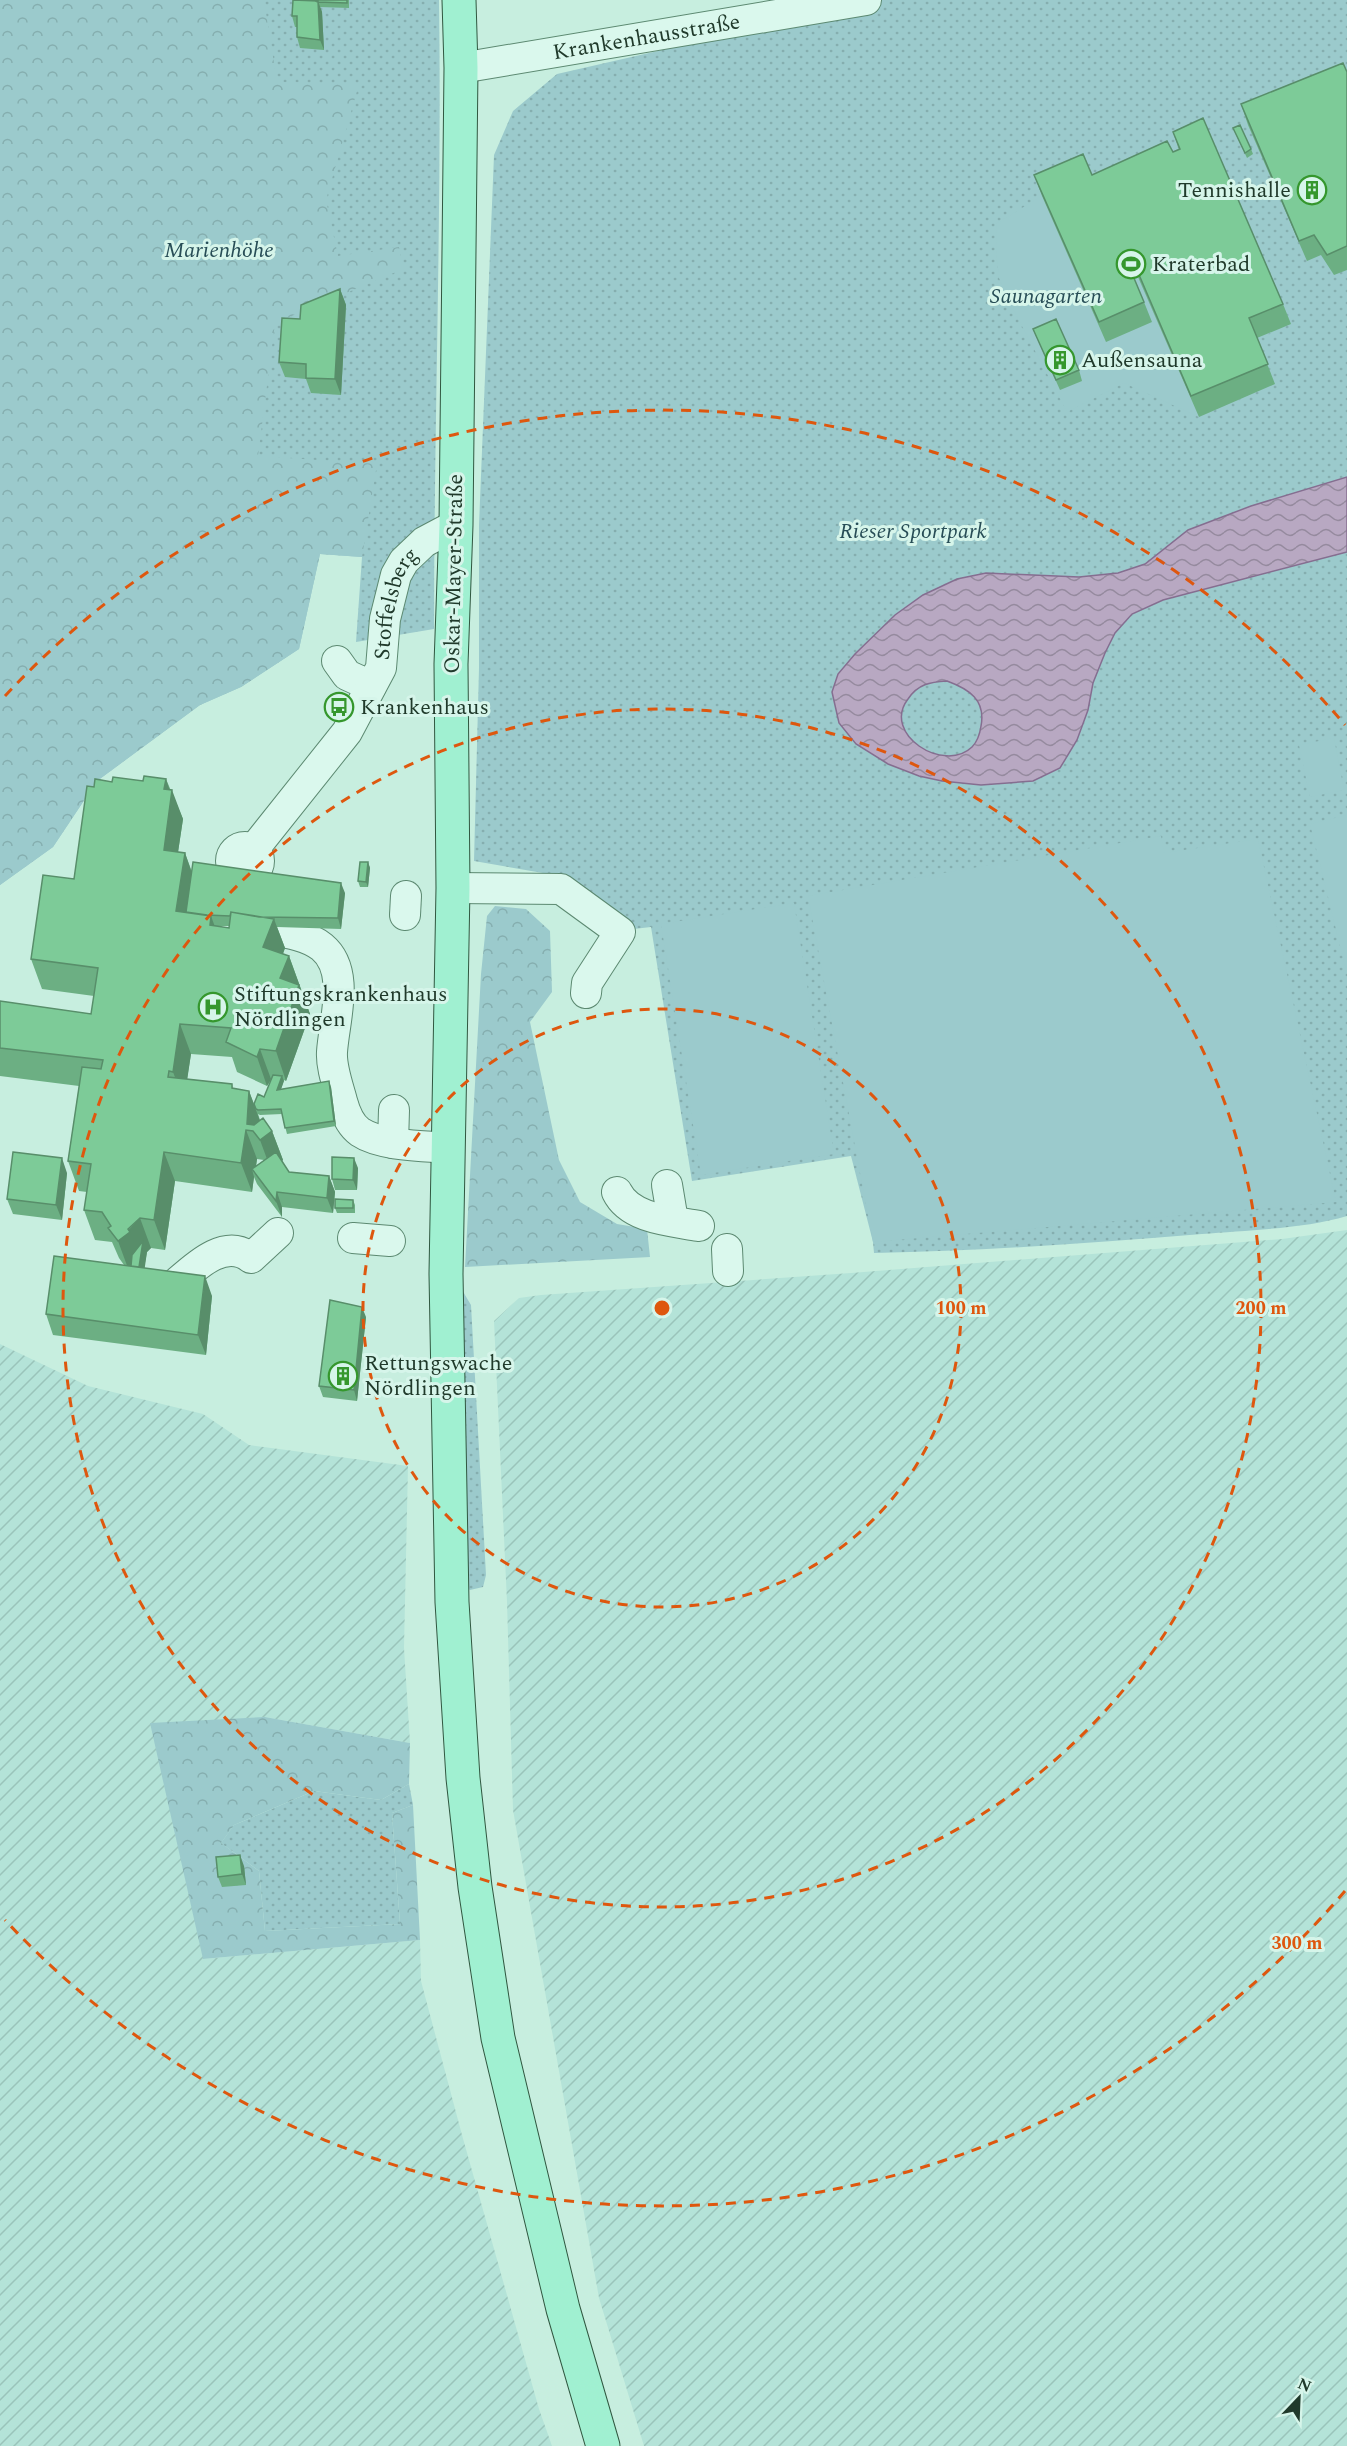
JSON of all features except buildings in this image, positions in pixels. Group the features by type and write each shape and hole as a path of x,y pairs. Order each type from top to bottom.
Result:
{"main road":[{"name":"Oskar-Mayer-Straße","path":"459,0 461,68 456,525 451,664 453,888 446,1285 452,1591 463,1778 475,1887 498,2038 563,2309 603,2446"}],"street":[{"name":"Krankenhausstraße","path":"461,68 866,0"},
{"name":"Stoffelsberg","path":"242,867 347,732 371,687 381,668 385,619 396,574 404,561 424,542 456,525"},
{"path":"337,661 346,675 371,687"},
{"path":"453,888 561,889 620,932 587,983 586,993"},
{"path":"252,927 306,938 323,948 332,961 337,975 338,988 332,1054 347,1117 360,1132 393,1143 449,1148"},
{"path":"393,1143 394,1110"},
{"path":"617,1192 621,1200 633,1208 651,1216 686,1224 667,1185"},
{"path":"172,1287 198,1265 225,1250 242,1251 251,1258 278,1233"},
{"path":"353,1238 390,1240"}],"shaded area":[{"path":"1347,1230 1347,2446 644,2446 599,2298 513,1810 507,1602 494,1321 519,1298 541,1295 1282,1239"},
{"path":"0,1344 88,1386 203,1414 249,1445 408,1466 404,1648 410,1743 265,1717 203,1959 420,1940 421,1981 539,2409 552,2446 0,2446"}],"green space":[{"name":"Marienhöhe","path":"0,0 439,0 440,79 434,629 356,642 362,557 320,554 299,649 241,687 200,705 97,781 53,847 0,885"},
{"name":"Marienhöhe","path":"0,0 264,0 277,82 359,84 326,200 338,256 399,247 403,269 275,323 258,456 377,464 362,557 320,554 299,649 241,687 200,705 97,781 53,847 0,885"},
{"name":"Rieser Sportpark","path":"882,0 1347,0 1347,1216 1313,1224 1256,1230 1038,1246 874,1253 851,1156 692,1181 651,927 625,930 566,877 474,861 479,668 479,525 494,155 513,111 557,74"},
{"name":"Kraterbad","path":"1210,138 1291,324 1256,339 1275,384 1199,417 1124,383 1067,412 999,278 996,252 997,223 1042,196 1099,195"},
{"path":"1334,738 1344,790 1310,797 1299,745"},
{"path":"1347,815 1347,974 1310,824"},
{"path":"1161,836 1164,853 1258,839 1336,1202 873,1242 808,896"},
{"path":"794,903 834,1154 701,1175 661,924"},
{"path":"495,906 526,909 550,931 552,992 530,1022 559,1160 580,1202 617,1224 647,1229 650,1257 465,1267 481,974 487,916"},
{"path":"459,1285 471,1305 486,1575 483,1587 470,1590 463,1584"},
{"path":"265,1717 410,1743 409,1784 381,1800 314,1791 234,1825 221,1843 259,1871 265,1931 400,1924 392,1813 413,1805 420,1940 203,1959 150,1723"},
{"path":"409,1784 413,1805 392,1813 400,1924 265,1931 259,1871 221,1843 234,1825 314,1791 381,1800"}],"water":[{"path":"1347,477 1347,552 1163,600 1132,614 1115,633 1105,653 1093,683 1088,710 1077,740 1060,768 1033,781 981,785 942,781 919,776 888,764 856,744 839,723 832,692 838,674 895,615 923,595 957,579 986,573 1079,577 1118,573 1145,564 1188,530 1251,506","holes":["947,681 974,697 981,709 982,717 979,734 972,747 960,754 946,756 932,753 909,737 903,725 902,712 908,699 920,687"]}],"place":[{"name":"Tennishalle","path":"1312,190"},
{"name":"Kraterbad","path":"1131,264"},
{"name":"Außensauna","path":"1060,360"},
{"name":"Krankenhaus","path":"339,707"},
{"name":"Stiftungskrankenhaus Nördlingen","path":"213,1007"},
{"name":"Rettungswache Nördlingen","path":"343,1376"}],"park label":[{"name":"Saunagarten","path":"1046,296"}]}
